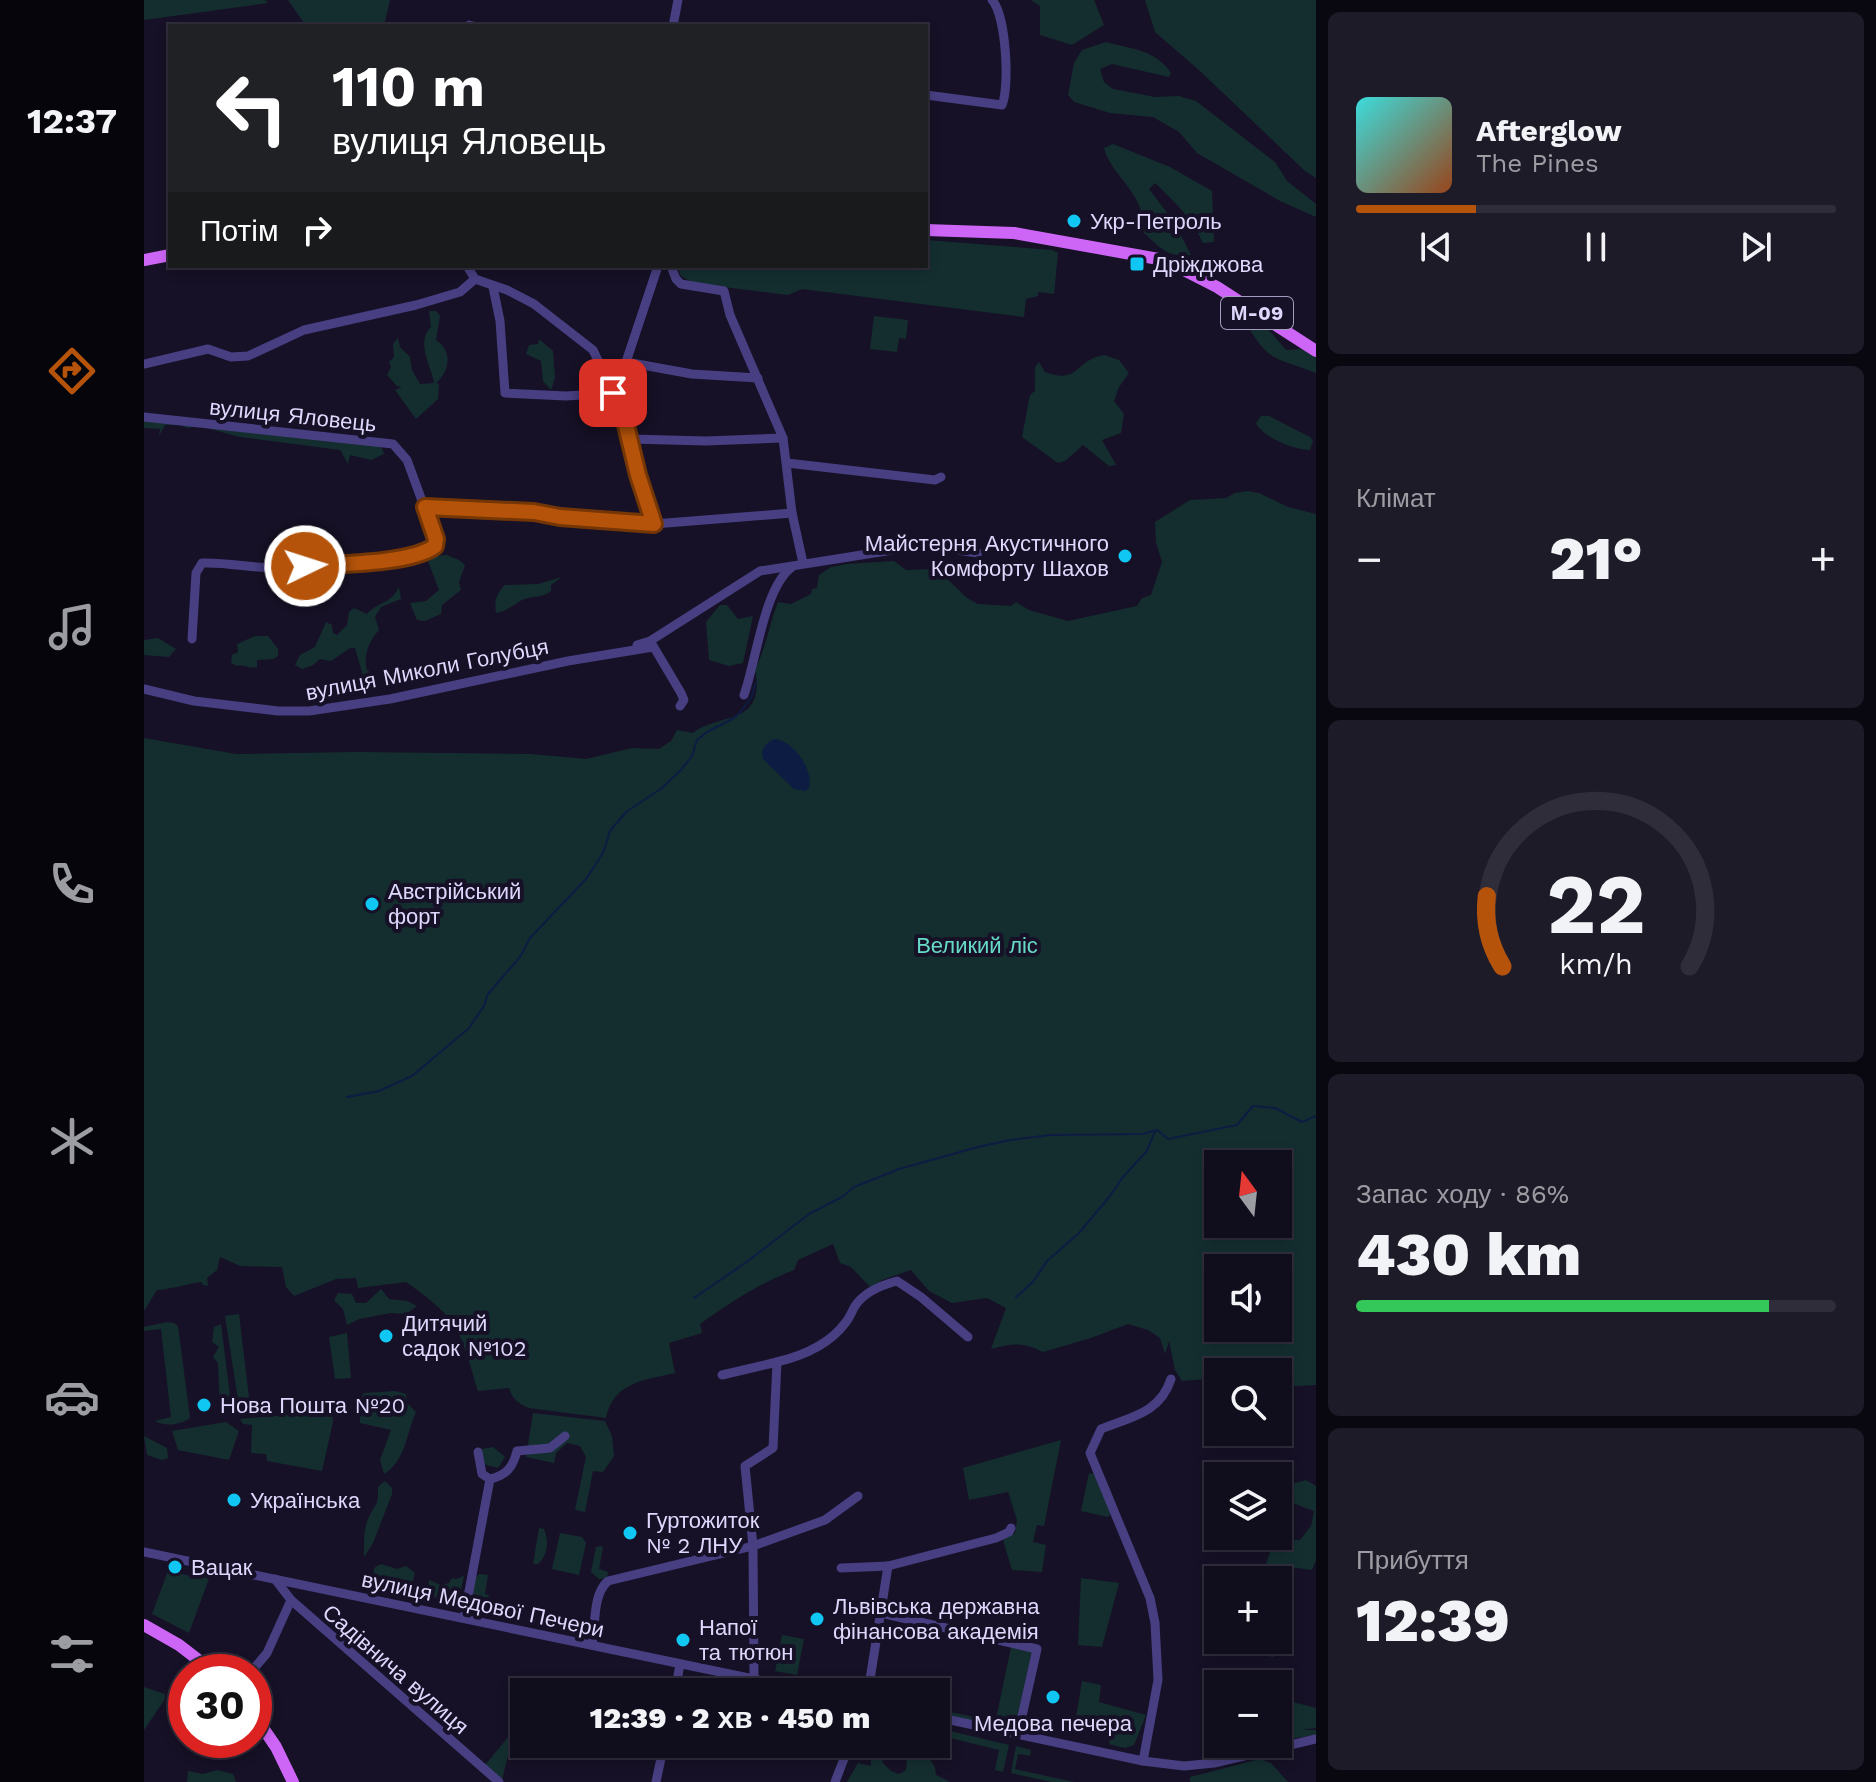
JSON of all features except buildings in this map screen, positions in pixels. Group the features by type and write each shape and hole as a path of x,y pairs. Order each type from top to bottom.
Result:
{"main road":[{"name":"М-09","path":"928,230 1014,233 1164,260 1217,287 1316,351"},
{"path":"144,260 168,255"},
{"path":"144,1625 191,1654"},
{"path":"272,1741 293,1782"}],"street":[{"path":"673,24 678,0"},
{"path":"928,95 1002,105 1007,82 1000,14 992,0"},
{"path":"468,268 475,279 534,304 590,346 623,413 654,524"},
{"path":"657,268 626,360 628,364 692,374 758,378"},
{"path":"672,268 681,284 724,291 730,315 783,438 792,513 803,563 786,571 782,579 761,629 744,695"},
{"path":"144,364 208,349 231,357 248,356 304,330 460,292 475,279"},
{"path":"493,287 500,321 505,393 566,396 613,393"},
{"name":"вулиця Яловець","path":"144,417 393,444 407,460 436,539 435,546 422,553 359,562 277,568 202,563 196,573 192,639"},
{"path":"630,439 706,441 783,438"},
{"path":"787,463 935,480 941,477"},
{"path":"425,507 534,512 654,524 792,513"},
{"name":"вулиця Миколи Голубця","path":"144,689 223,704 293,712 390,699 652,644 751,576 803,563 820,563 912,547 978,553"},
{"path":"652,644 681,693 684,700 680,706"},
{"path":"722,1375 797,1357 830,1338 846,1322 857,1303 880,1286 897,1281 968,1337"},
{"path":"754,1678 753,1546 745,1466 773,1448 777,1362"},
{"path":"1143,1761 1158,1680 1155,1623 1150,1598 1090,1453 1101,1429 1149,1410 1165,1396 1171,1379"},
{"path":"490,1479 508,1471 517,1451 550,1448 565,1436"},
{"path":"478,1452 482,1474 490,1479"},
{"path":"464,1618 490,1479"},
{"path":"592,1645 598,1596 601,1587 608,1581 753,1546 825,1520 858,1496"},
{"path":"841,1568 888,1566 996,1538 1011,1528"},
{"name":"вулиця Медової Печери","path":"144,1552 749,1678"},
{"path":"870,1678 888,1566"},
{"name":"Садівнича вулиця","path":"275,1579 291,1600 499,1782"},
{"path":"266,1654 291,1600"},
{"path":"881,1613 1037,1649 1018,1734"},
{"path":"678,1678 680,1664"},
{"path":"950,1720 1143,1761 1184,1766 1316,1739"},
{"path":"656,1782 661,1758"},
{"path":"835,1782 844,1758"}],"green space":[{"path":"144,0 265,0 268,3 144,20"},
{"path":"288,0 390,0 384,24 305,24"},
{"path":"1031,0 1094,0 1104,25 1072,45 1040,35 1040,6"},
{"path":"1145,0 1316,0 1316,178 1155,32"},
{"path":"1106,42 1151,55 1171,73 1169,77 1112,64 1100,69 1104,82 1113,89 1155,97 1179,96 1196,101 1275,162 1287,181 1316,204 1316,217 1280,201 1197,153 1179,132 1153,117 1110,113 1074,102 1068,95 1074,63 1082,50"},
{"path":"1113,144 1170,167 1212,191 1214,242 1203,243 1188,218 1155,183 1149,189 1174,222 1191,255 1170,253 1144,233 1136,200 1111,164 1104,148"},
{"path":"928,240 1058,253 1054,294 1038,292 1038,296 1026,299 1024,317 802,289 788,295 693,283 681,276 678,268 928,268"},
{"path":"429,311 436,311 440,316 436,340 445,350 448,361 436,383 439,384 438,399 416,419 395,390 402,387 387,375 391,367 389,362 394,357 393,344 398,338 400,347 410,357 412,370 420,384 434,383 424,347 426,333 431,327"},
{"path":"874,316 908,320 906,339 899,338 897,352 870,349"},
{"path":"1247,325 1268,329 1286,350 1302,349 1316,358 1316,373 1276,358 1262,347"},
{"path":"539,339 553,351 555,378 551,390 543,381 541,361 526,354 529,345 538,344"},
{"path":"1104,355 1119,360 1129,373 1114,401 1124,414 1121,433 1102,440 1116,465 1109,466 1083,445 1065,461 1058,463 1022,437 1030,395 1035,391 1035,367 1039,362 1045,372 1065,376"},
{"path":"1261,416 1269,416 1310,437 1313,441 1310,450 1272,438 1256,423"},
{"path":"144,417 381,446 384,454 371,460 350,455 348,464 340,450 240,437 199,426 165,425 159,436 160,429 144,428"},
{"name":"Великий ліс","path":"1248,491 1316,514 1316,1385 1292,1386 1292,1358 1204,1358 1204,1379 1182,1381 1175,1370 1169,1341 1165,1354 1160,1338 1148,1330 1128,1324 1043,1352 1017,1344 991,1349 1006,1308 987,1298 952,1303 929,1291 911,1270 882,1280 871,1288 851,1267 840,1263 833,1244 798,1260 794,1270 757,1287 723,1308 700,1324 702,1333 669,1343 675,1373 642,1381 623,1390 610,1406 606,1418 529,1408 516,1401 509,1388 478,1391 456,1328 438,1306 406,1282 358,1288 356,1278 336,1279 294,1296 286,1287 282,1267 240,1266 220,1257 217,1270 207,1278 208,1286 201,1282 157,1290 144,1311 144,738 236,754 531,754 586,759 632,748 659,749 671,741 677,730 693,733 747,709 754,701 757,688 755,669 778,602 791,604 811,594 812,589 817,588 819,575 831,567 894,561 906,570 937,569 967,598 978,604 1011,606 1016,602 1029,610 1068,621 1137,606 1142,598 1151,595 1162,562 1156,543 1155,522 1190,500 1226,498"},
{"path":"447,555 465,565 459,582 461,590 442,605 441,614 425,621 417,620 410,603 426,601 439,590 428,561 434,556"},
{"path":"562,577 551,585 551,591 524,599 496,613 496,598 505,585 538,584"},
{"path":"399,587 401,599 381,607 375,617 379,630 366,654 367,670 376,677 373,687 364,688 355,648 331,661 320,659 302,669 295,665 300,655 315,647 326,622 332,625 333,633 337,635 347,625 349,612 354,608 367,614 392,597"},
{"path":"720,605 727,605 738,619 753,616 743,663 729,666 709,660 706,622"},
{"path":"255,636 268,636 278,649 278,656 257,660 257,667 231,663 232,655 238,652 237,644"},
{"path":"158,638 176,649 169,657 144,655 144,640"},
{"path":"381,1289 389,1299 407,1301 417,1306 406,1314 391,1313 359,1319 347,1325 343,1309 334,1300 338,1293 352,1294 356,1303 366,1303"},
{"path":"239,1314 250,1406 239,1406 225,1316"},
{"path":"167,1322 178,1326 190,1418 168,1425 155,1421 171,1417 161,1329 144,1331 144,1327"},
{"path":"221,1324 232,1411 220,1411 218,1363 213,1357 219,1347 212,1342 214,1327"},
{"path":"347,1333 351,1378 335,1379 329,1337"},
{"path":"395,1391 406,1394 407,1403 416,1412 397,1462 384,1474 380,1460 391,1430 360,1423 359,1401 364,1393"},
{"path":"332,1411 333,1422 322,1471 267,1461 266,1454 251,1453 252,1425 243,1424 240,1419"},
{"path":"533,1413 605,1421 612,1436 614,1456 603,1472 593,1471 585,1512 575,1510 586,1457 580,1446 567,1443 556,1453 554,1463 526,1457"},
{"path":"226,1422 239,1431 229,1460 178,1450 172,1431"},
{"path":"144,1436 167,1448 168,1458 162,1460 147,1455"},
{"path":"1061,1440 1044,1526 1037,1525 1033,1542 1046,1545 1042,1572 1012,1570 1003,1540 1015,1533 1017,1520 1008,1492 969,1500 963,1468"},
{"path":"493,1447 505,1457 498,1468 483,1464 482,1449"},
{"path":"1089,1473 1095,1474 1111,1513 1108,1517 1081,1511"},
{"path":"1306,1480 1316,1486 1316,1560 1312,1570 1266,1566 1271,1550 1292,1550 1292,1540 1300,1540 1311,1526 1314,1511 1292,1500 1292,1484"},
{"path":"385,1481 392,1488 392,1494 373,1543 364,1557 366,1526 377,1501 378,1487"},
{"path":"539,1528 544,1529 547,1548 538,1564 533,1564"},
{"path":"560,1533 582,1537 586,1543 579,1575 552,1569"},
{"path":"596,1547 603,1547 599,1569 608,1572 607,1578 599,1579 591,1572"},
{"path":"381,1564 397,1569 406,1566 415,1573 410,1594 377,1588 372,1583 374,1568"},
{"path":"198,1569 211,1573 189,1633 152,1614 168,1571 195,1577"},
{"path":"488,1575 485,1594 489,1595 488,1599 471,1596 475,1577"},
{"path":"464,1576 458,1603 444,1603 428,1592 429,1580 441,1585 449,1583 452,1578"},
{"path":"1081,1578 1119,1583 1102,1647 1078,1645"},
{"path":"782,1635 804,1639 797,1675 775,1671"},
{"path":"1011,1647 1032,1651 1016,1723 996,1719"},
{"path":"1082,1681 1101,1685 1099,1702 1146,1715 1134,1745 1125,1748 1109,1744 1113,1725 1076,1717"},
{"path":"144,1687 165,1694 165,1699 144,1730"},
{"path":"1292,1702 1316,1708 1316,1728 1301,1730 1316,1730 1316,1735 1292,1739"},
{"path":"950,1712 1012,1725 1011,1730 950,1718"},
{"path":"950,1731 1009,1745 1003,1772 995,1770 999,1750 950,1738"},
{"path":"510,1735 510,1751 502,1780 485,1765"},
{"path":"1016,1746 1031,1750 1030,1756 1018,1754 1015,1769 1074,1782 1051,1782 1011,1773"},
{"path":"871,1758 885,1758 882,1762 899,1774 906,1770 906,1758 928,1758 936,1775 950,1782 847,1782 858,1763 871,1766"},
{"path":"1260,1759 1271,1763 1288,1782 1190,1782 1190,1777"},
{"path":"217,1770 233,1774 236,1782 187,1782 188,1771 203,1774"}],"water":[{"path":"774,739 795,750 805,765 810,781 805,791 794,789 763,759 764,747"}],"waterway":[{"path":"347,1097 379,1091 412,1076 469,1028 488,994 520,957 530,938 586,879 603,853 610,831 626,812 662,788 681,770 692,756 697,740 741,711 751,698 756,682"},
{"path":"694,1298 809,1214 842,1197 854,1187 899,1169 978,1147 1051,1135 1142,1134 1157,1130 1168,1139 1237,1125 1253,1106 1275,1108 1302,1122 1316,1116"},
{"path":"1016,1297 1033,1282 1047,1261 1079,1233 1110,1196 1147,1151 1155,1131"}],"place":[{"name":"Укр-Петроль","path":"1074,221"},
{"name":"Дріжджова","path":"1137,264"},
{"name":"Майстерня Акустичного Комфорту Шахов","path":"1125,556"},
{"name":"Австрійський форт","path":"372,904"},
{"name":"Дитячий садок №102","path":"386,1336"},
{"name":"Нова Пошта №20","path":"204,1405"},
{"name":"Українська","path":"234,1500"},
{"name":"Гуртожиток № 2 ЛНУ","path":"630,1533"},
{"name":"Вацак","path":"175,1567"},
{"name":"Львівська державна фінансова академія","path":"817,1619"},
{"name":"Напої та тютюн","path":"683,1640"},
{"name":"Медова печера","path":"1053,1697"}],"route":[{"path":"305,566 404,557 430,551 436,539 425,507 534,512 654,524 623,413 613,393"}]}
